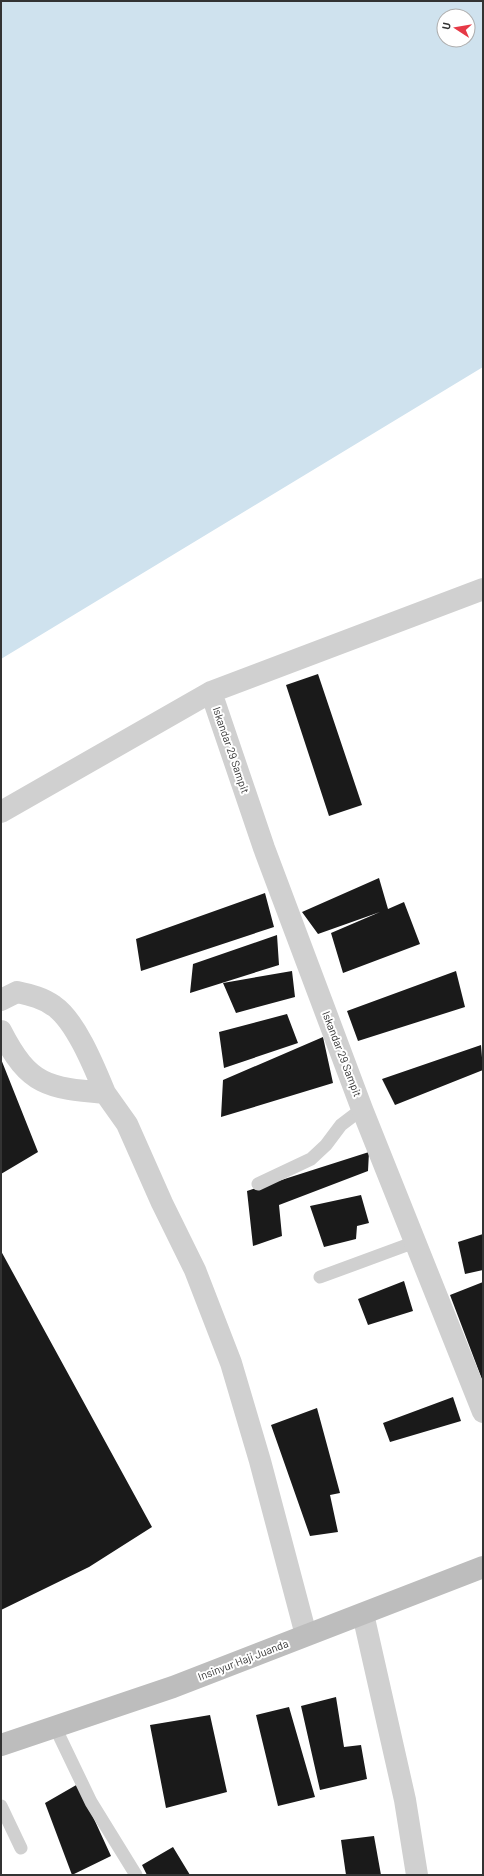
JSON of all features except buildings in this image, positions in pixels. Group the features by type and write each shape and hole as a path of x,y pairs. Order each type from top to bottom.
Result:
{"street":[{"path":"1,812 211,692 483,589"},
{"name":"Iskandar 29 Sampit","path":"211,692 264,848 362,1109 483,1412"},
{"path":"1,1000 17,992 38,996 56,1006 75,1032 88,1055 105,1093 127,1124 162,1203 195,1270 231,1363 260,1461 306,1636"},
{"path":"1,1031 23,1068 40,1080 63,1089 105,1093"},
{"name":"Insinyur Haji Juanda","path":"1,1745 173,1687 483,1567"},
{"path":"363,1614 405,1800 417,1875"}],"lane":[{"path":"258,1184 310,1159 326,1145 341,1125 362,1109"},
{"path":"320,1277 415,1242"},
{"path":"54,1727 91,1802 136,1875"},
{"path":"1,1806 21,1848"}],"water":[{"path":"1,1 483,1 483,367 1,659"}]}
